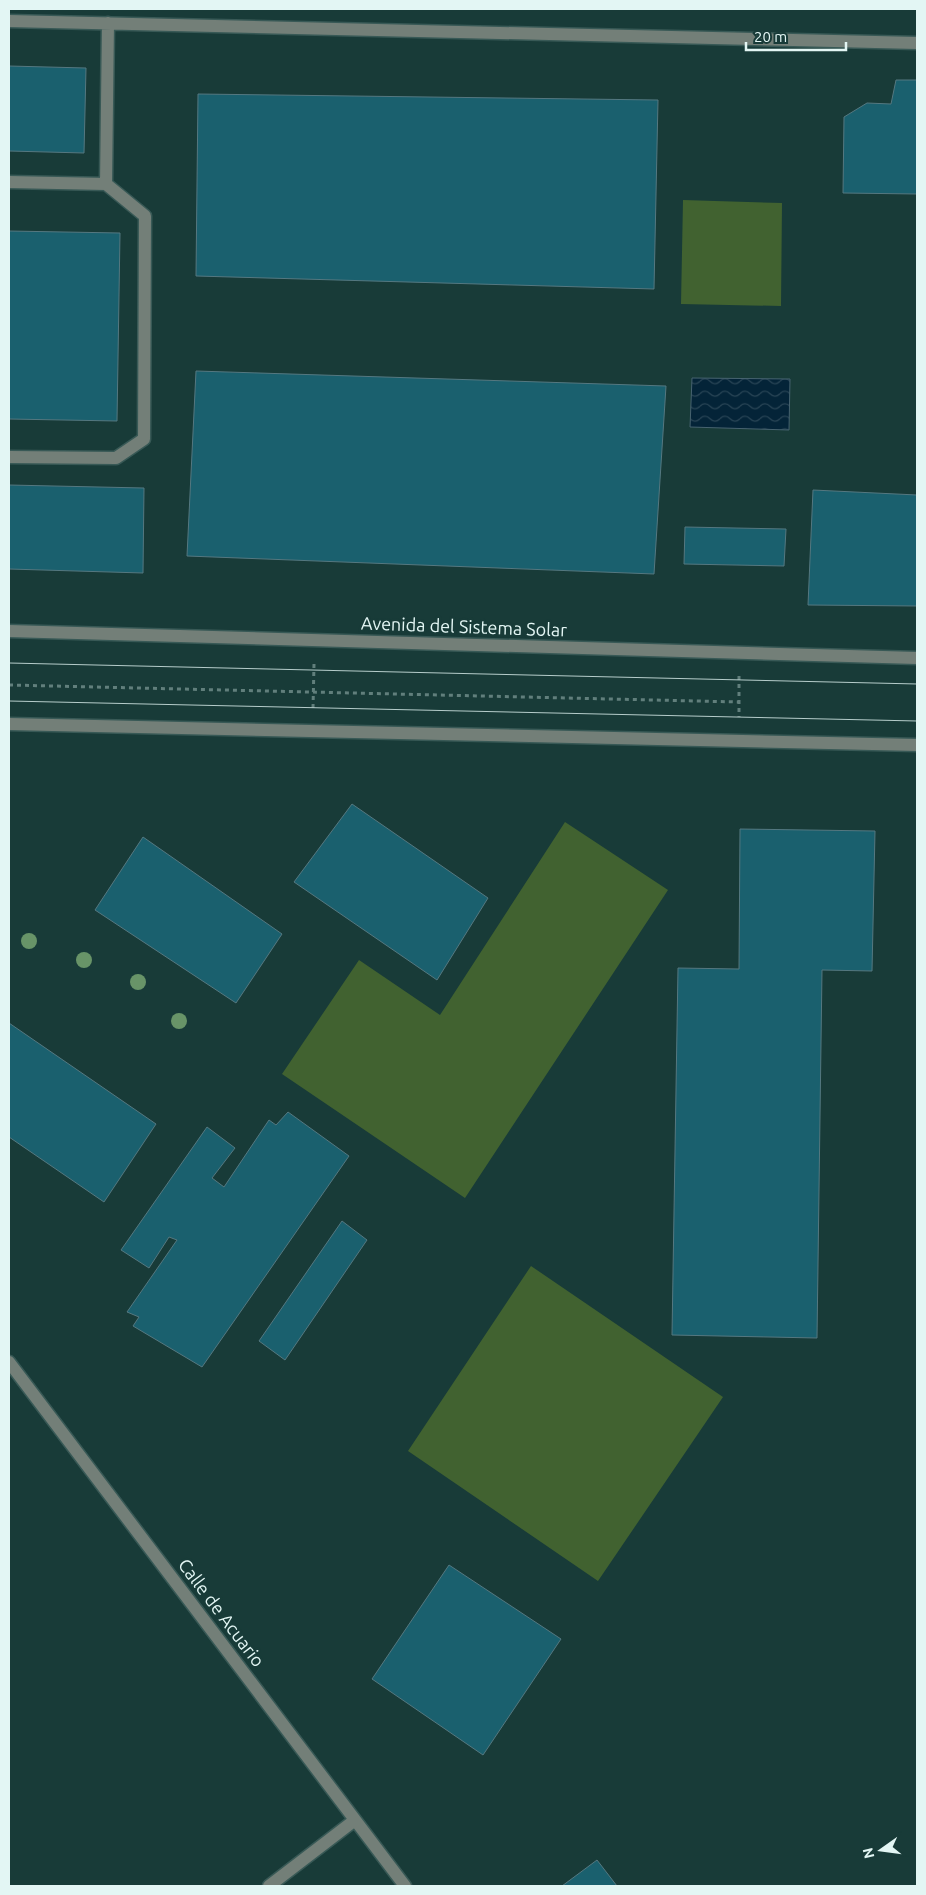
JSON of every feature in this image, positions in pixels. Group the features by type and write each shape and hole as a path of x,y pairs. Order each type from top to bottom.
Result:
{"street":[{"path":"9,21 917,43"},
{"path":"106,184 108,23"},
{"path":"9,182 106,184 145,216 144,438 116,458 9,456"},
{"name":"Avenida del Sistema Solar","path":"9,632 917,658"},
{"path":"9,724 917,744"},
{"name":"Calle de Acuario","path":"9,1362 405,1886"},
{"path":"269,1886 355,1820"}],"path":[{"path":"312,731 315,641"},
{"path":"738,653 739,740"},
{"path":"9,685 739,702"}],"green space":[{"path":"683,200 782,203 781,306 681,304"},
{"path":"565,822 668,890 465,1198 282,1074 359,960 440,1015"},
{"path":"531,1266 723,1397 598,1581 408,1451"}],"water":[{"path":"692,378 790,379 789,430 690,427"}],"building":[{"path":"9,66 86,68 84,153 9,151"},
{"path":"896,80 917,80 917,194 843,193 844,117 867,103 891,104"},
{"path":"198,94 658,100 654,289 196,276"},
{"path":"9,231 120,233 117,421 9,419"},
{"path":"196,371 666,386 654,574 187,556"},
{"path":"9,485 144,488 143,573 9,569"},
{"path":"813,490 917,495 917,606 808,605"},
{"path":"685,527 786,529 784,566 684,564"},
{"path":"352,804 488,898 437,980 294,882"},
{"path":"740,829 875,831 872,971 822,970 817,1338 672,1335 678,968 739,969"},
{"path":"143,837 282,934 236,1003 95,910"},
{"path":"9,1023 156,1124 104,1202 9,1137"},
{"path":"288,1112 349,1156 202,1367 133,1326 139,1317 127,1312 177,1240 169,1237 149,1268 121,1250 207,1127 235,1148 212,1178 224,1187 269,1120 276,1125"},
{"path":"342,1221 367,1240 285,1360 259,1341"},
{"path":"449,1565 561,1639 483,1755 372,1679"},
{"path":"597,1860 617,1886 562,1886"}],"tram line":[{"path":"9,663 917,684"},
{"path":"9,701 917,721"}]}
